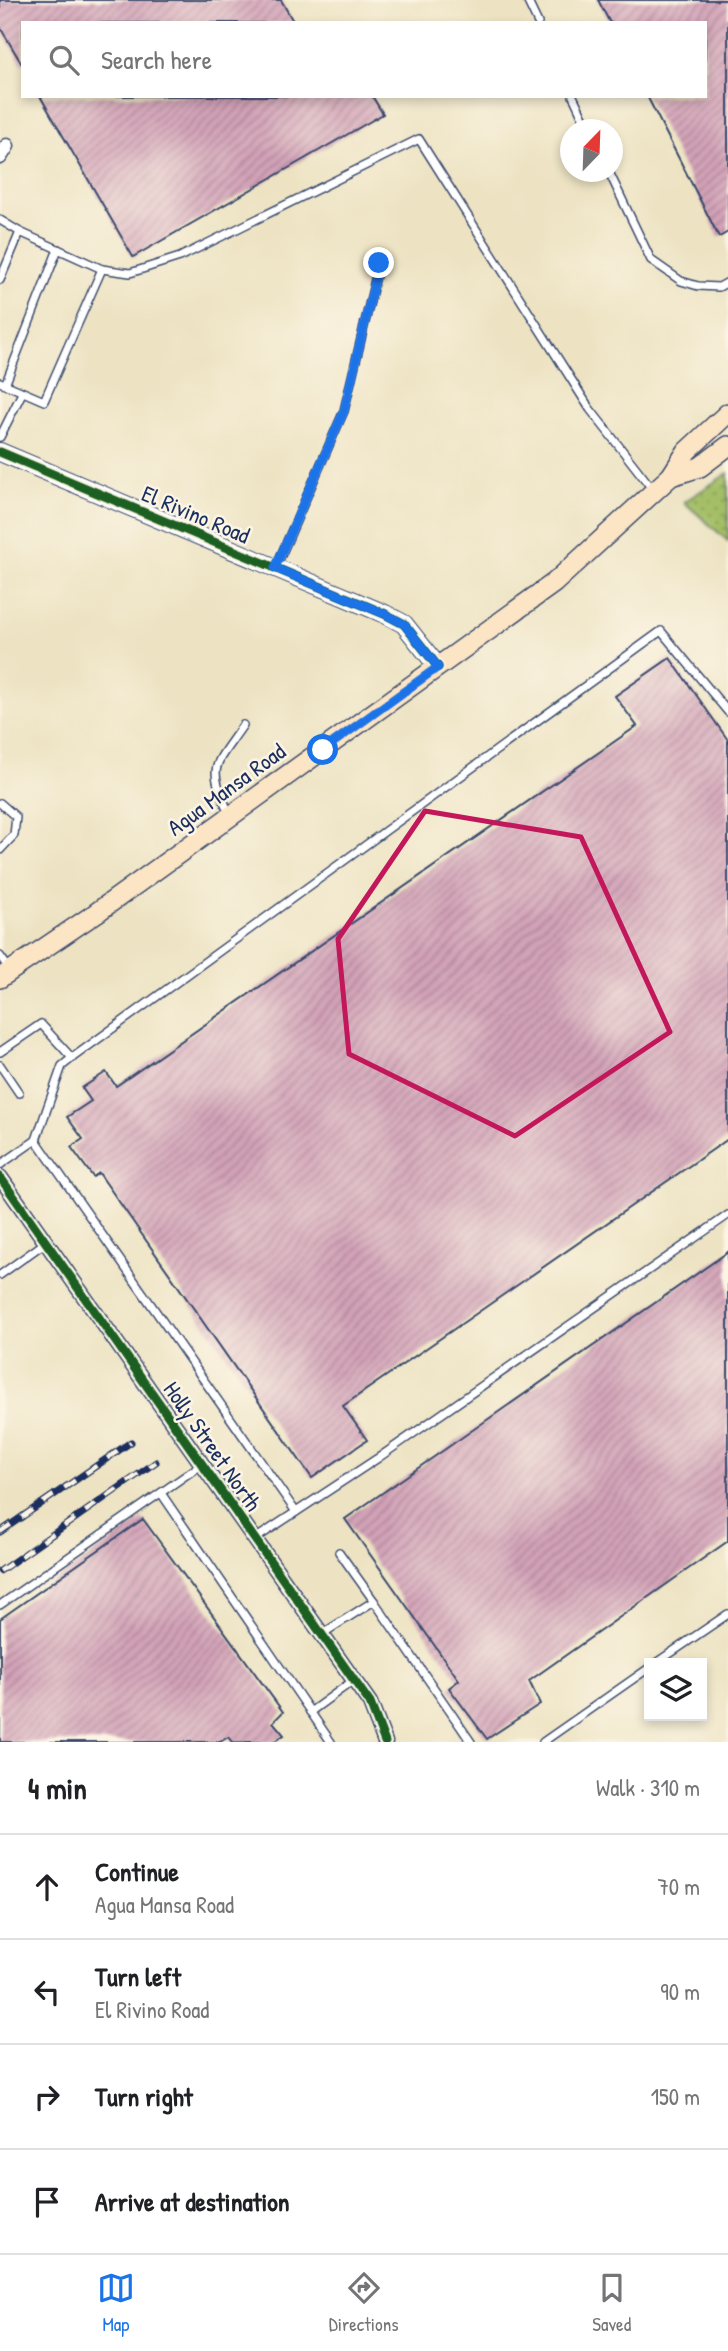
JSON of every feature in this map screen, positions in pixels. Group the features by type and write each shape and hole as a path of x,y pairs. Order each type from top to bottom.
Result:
{"main road":[{"name":"Agua Mansa Road","path":"4,968 230,817 554,583 671,476 687,451 728,413"},
{"name":"Agua Mansa Road","path":"671,476 700,467 728,446"}],"street":[{"name":"El Rivino Road","path":"0,452 385,614 404,624 438,667"},
{"name":"Holly Street North","path":"0,1177 370,1703 385,1742"}],"lane":[{"path":"527,0 537,21"},
{"path":"574,98 584,119"},
{"path":"0,220 20,232 102,269 130,273 180,257 419,139 590,409 654,492"},
{"path":"614,182 651,260 681,281 698,286 719,286 728,282"},
{"path":"0,280 20,232"},
{"path":"58,249 2,384 44,401 102,269"},
{"path":"275,568 344,411 379,263"},
{"path":"0,437 22,393"},
{"path":"0,1165 36,1140 62,1066 661,631 728,712"},
{"path":"230,817 215,780 215,766 243,725"},
{"path":"0,803 16,817 15,835 0,850"},
{"path":"0,1052 41,1024 72,1058"},
{"path":"0,1065 19,1093"},
{"path":"36,1140 296,1513"},
{"path":"255,1539 728,1216"},
{"path":"0,1275 46,1242"},
{"path":"0,1605 202,1464"},
{"path":"161,1493 331,1742"},
{"path":"339,1552 471,1742"},
{"path":"322,1634 374,1601"},
{"path":"663,1658 728,1614"},
{"path":"543,1742 644,1671"},
{"path":"310,1712 354,1680"}],"highlighted area":[{"path":"425,811 581,837 670,1032 515,1136 349,1054 338,939"}],"green space":[{"path":"728,473 728,541 684,502"}],"building":[{"path":"0,0 281,0 293,21 21,21 21,63 0,27"},
{"path":"598,0 728,0 728,232 719,237 648,98 707,98 707,21 609,21"},
{"path":"41,98 373,98 383,114 133,257"},
{"path":"670,658 728,740 728,1139 343,1406 367,1440 312,1478 99,1173 93,1177 71,1147 83,1139 67,1117 91,1101 82,1088 106,1072 116,1086 637,726 615,696"},
{"path":"728,1252 728,1541 529,1681 540,1704 487,1739 449,1688 459,1680 345,1519"},
{"path":"143,1519 283,1712 273,1722 284,1735 273,1742 232,1742 228,1737 220,1742 0,1742 0,1619"}],"railway":[{"path":"0,1532 131,1442"},
{"path":"0,1571 156,1462"}],"cycle path":[{"path":"0,452 385,614 404,624 438,667"},
{"path":"0,1177 370,1703 385,1742"}],"route":[{"path":"323,750 438,667 404,624 275,568 344,411 379,263"}]}
